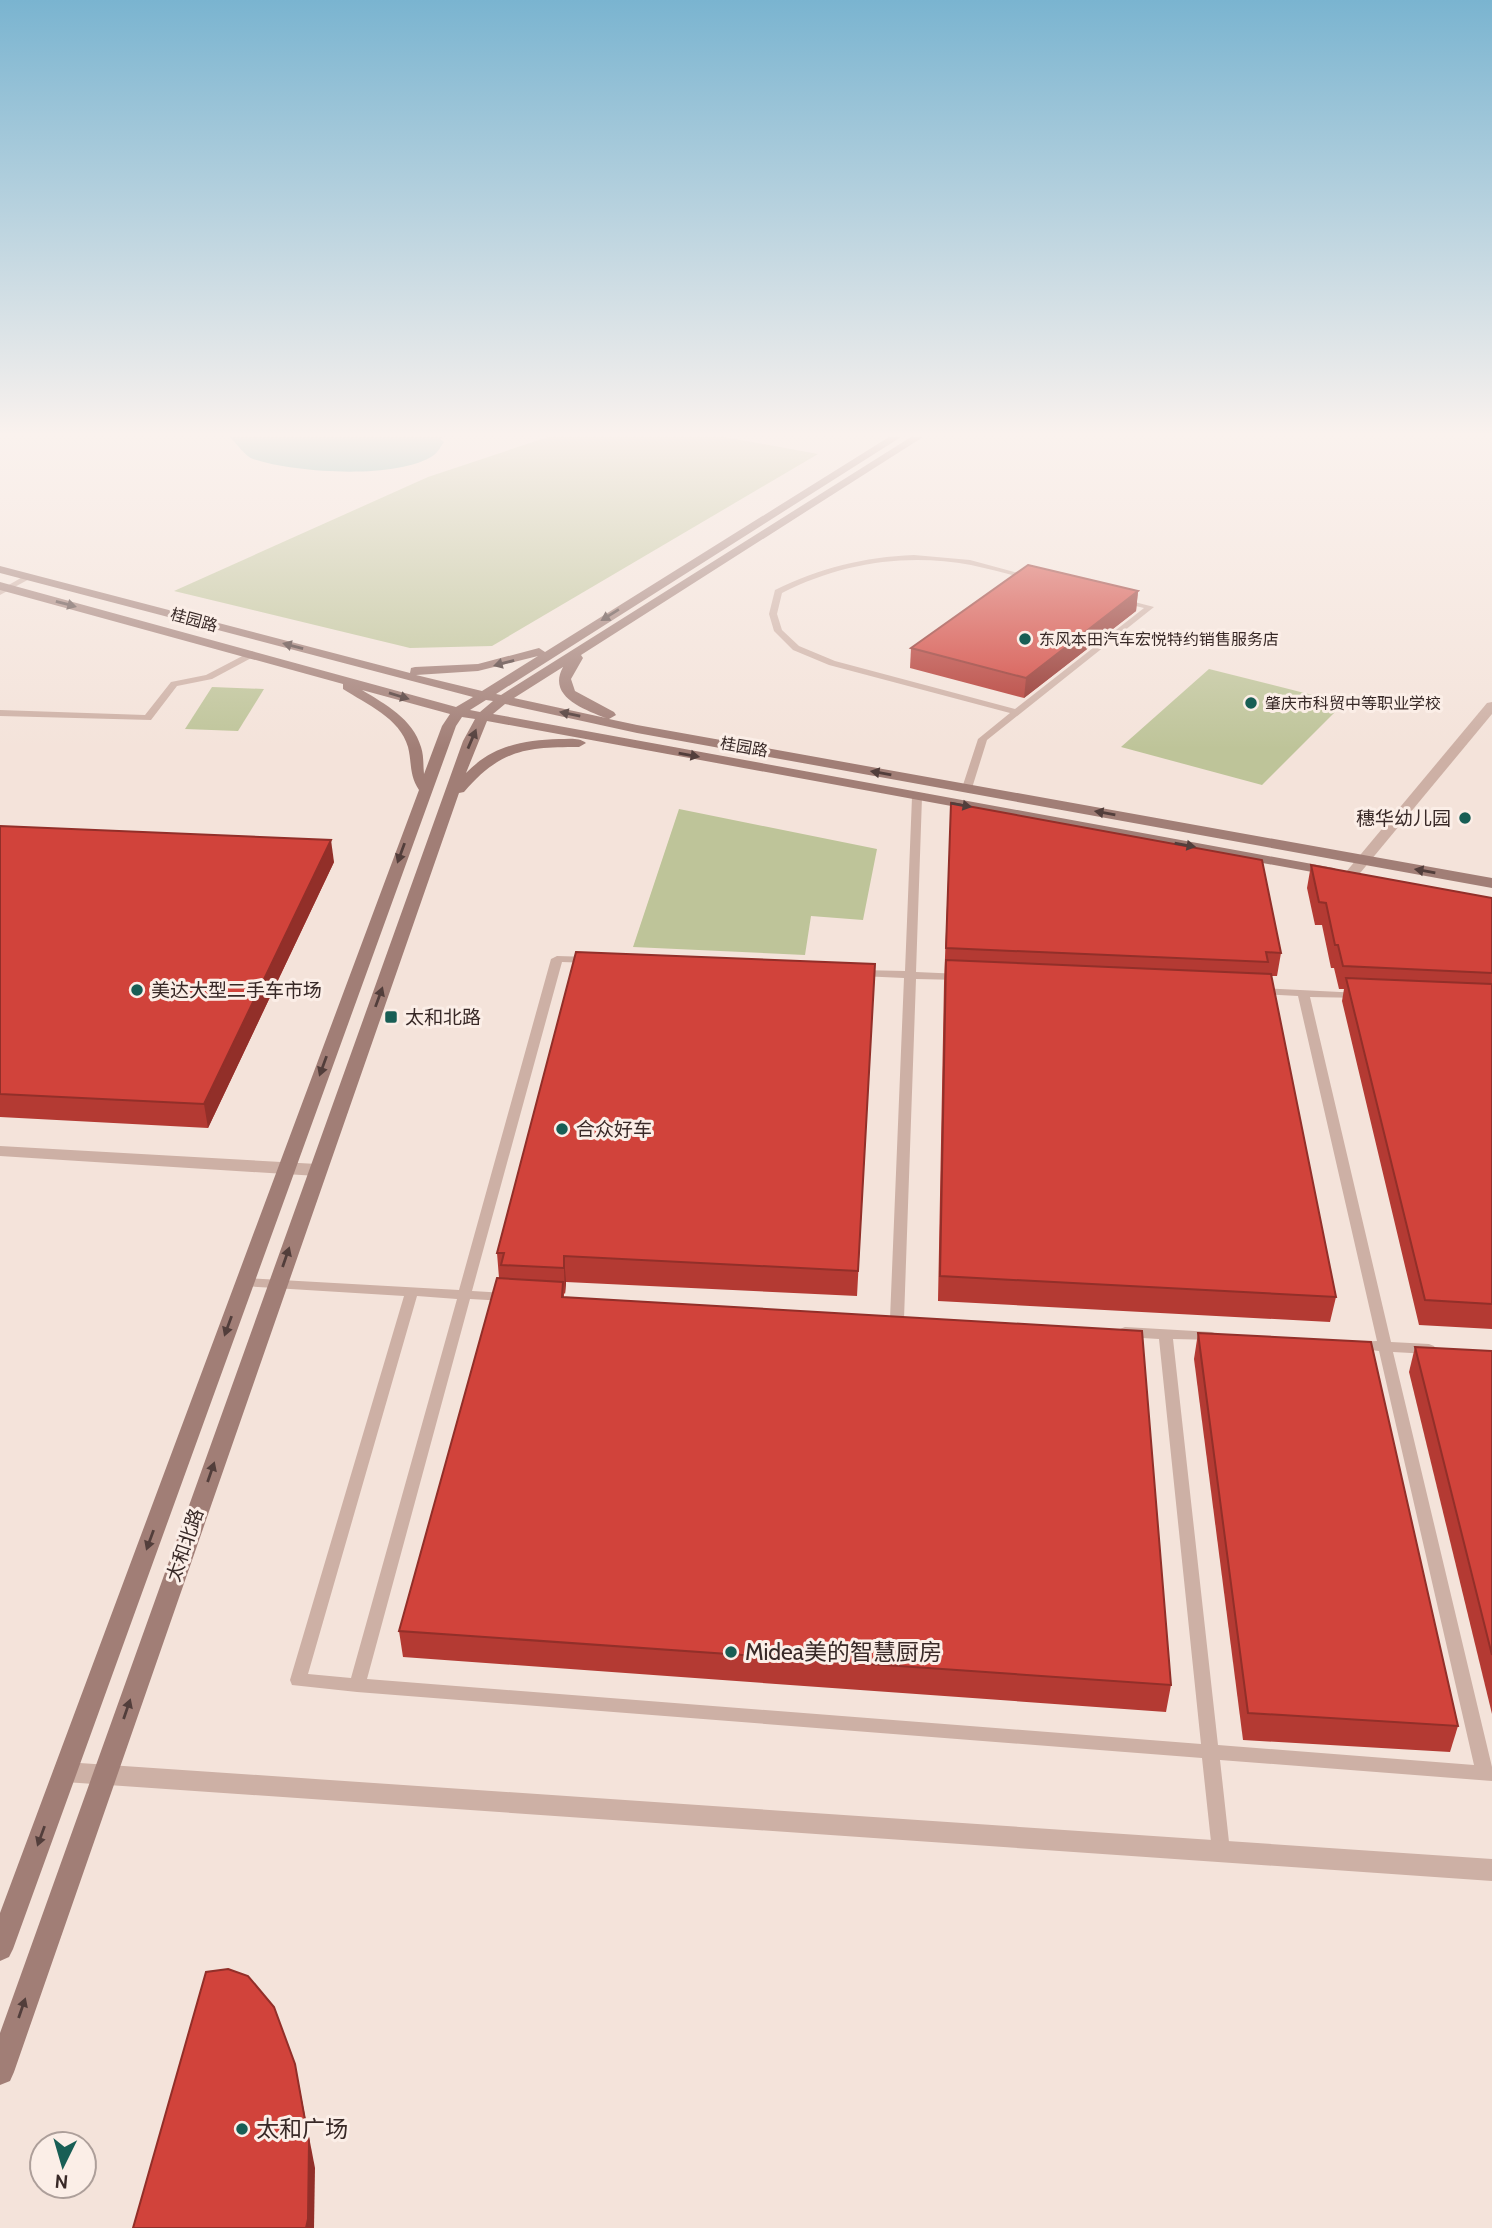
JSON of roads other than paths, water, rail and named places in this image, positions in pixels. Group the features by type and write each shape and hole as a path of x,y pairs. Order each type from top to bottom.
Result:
{"main road":[{"path":"458,712 730,541"},
{"name":"太和北路","path":"0,2072 473,733 482,716 502,699 754,541"},
{"path":"0,569 484,696 637,729 1492,883"},
{"name":"桂园路","path":"2,589 334,676 458,712 1358,876"},
{"path":"359,663 412,671 467,671 505,663 568,642"},
{"path":"595,642 565,670 562,679 565,688 582,702 637,729"},
{"path":"334,676 398,720 414,746 415,777 425,789"},
{"name":"太和北路","path":"0,1949 425,789 449,726 458,712"},
{"path":"449,803 478,765 495,754 536,743 622,743"}],"street":[{"path":"1358,876 1366,860 1492,706"},
{"path":"0,1150 317,1170"},
{"path":"65,1772 1492,1870"}],"lane":[{"path":"1017,712 832,663 796,648 778,631 773,614 778,593 818,572 858,563 930,558 963,561 1043,581"},
{"path":"2,589 29,577"},
{"path":"967,788 983,739 1150,607 1110,597"},
{"path":"0,713 148,718 174,684 209,677 252,654"},
{"path":"896,1319 917,796"},
{"path":"357,1685 557,958 598,960"},
{"path":"842,972 978,978"},
{"path":"1249,991 1371,996"},
{"path":"412,1291 298,1680 1488,1773 1303,993"},
{"path":"244,1282 520,1297"},
{"path":"1111,1331 1234,1338"},
{"path":"1164,1334 1221,1851"},
{"path":"1344,1344 1439,1350"}],"place":[{"name":"东风本田汽车宏悦特约销售服务店","path":"1025,639"},
{"name":"肇庆市科贸中等职业学校","path":"1251,703"},
{"name":"穗华幼儿园","path":"1465,818"},
{"name":"美达大型二手车市场","path":"137,990"},
{"name":"太和北路","path":"391,1017"},
{"name":"合众好车","path":"562,1129"},
{"name":"Midea美的智慧厨房","path":"731,1652"},
{"name":"太和广场","path":"242,2129"}]}
